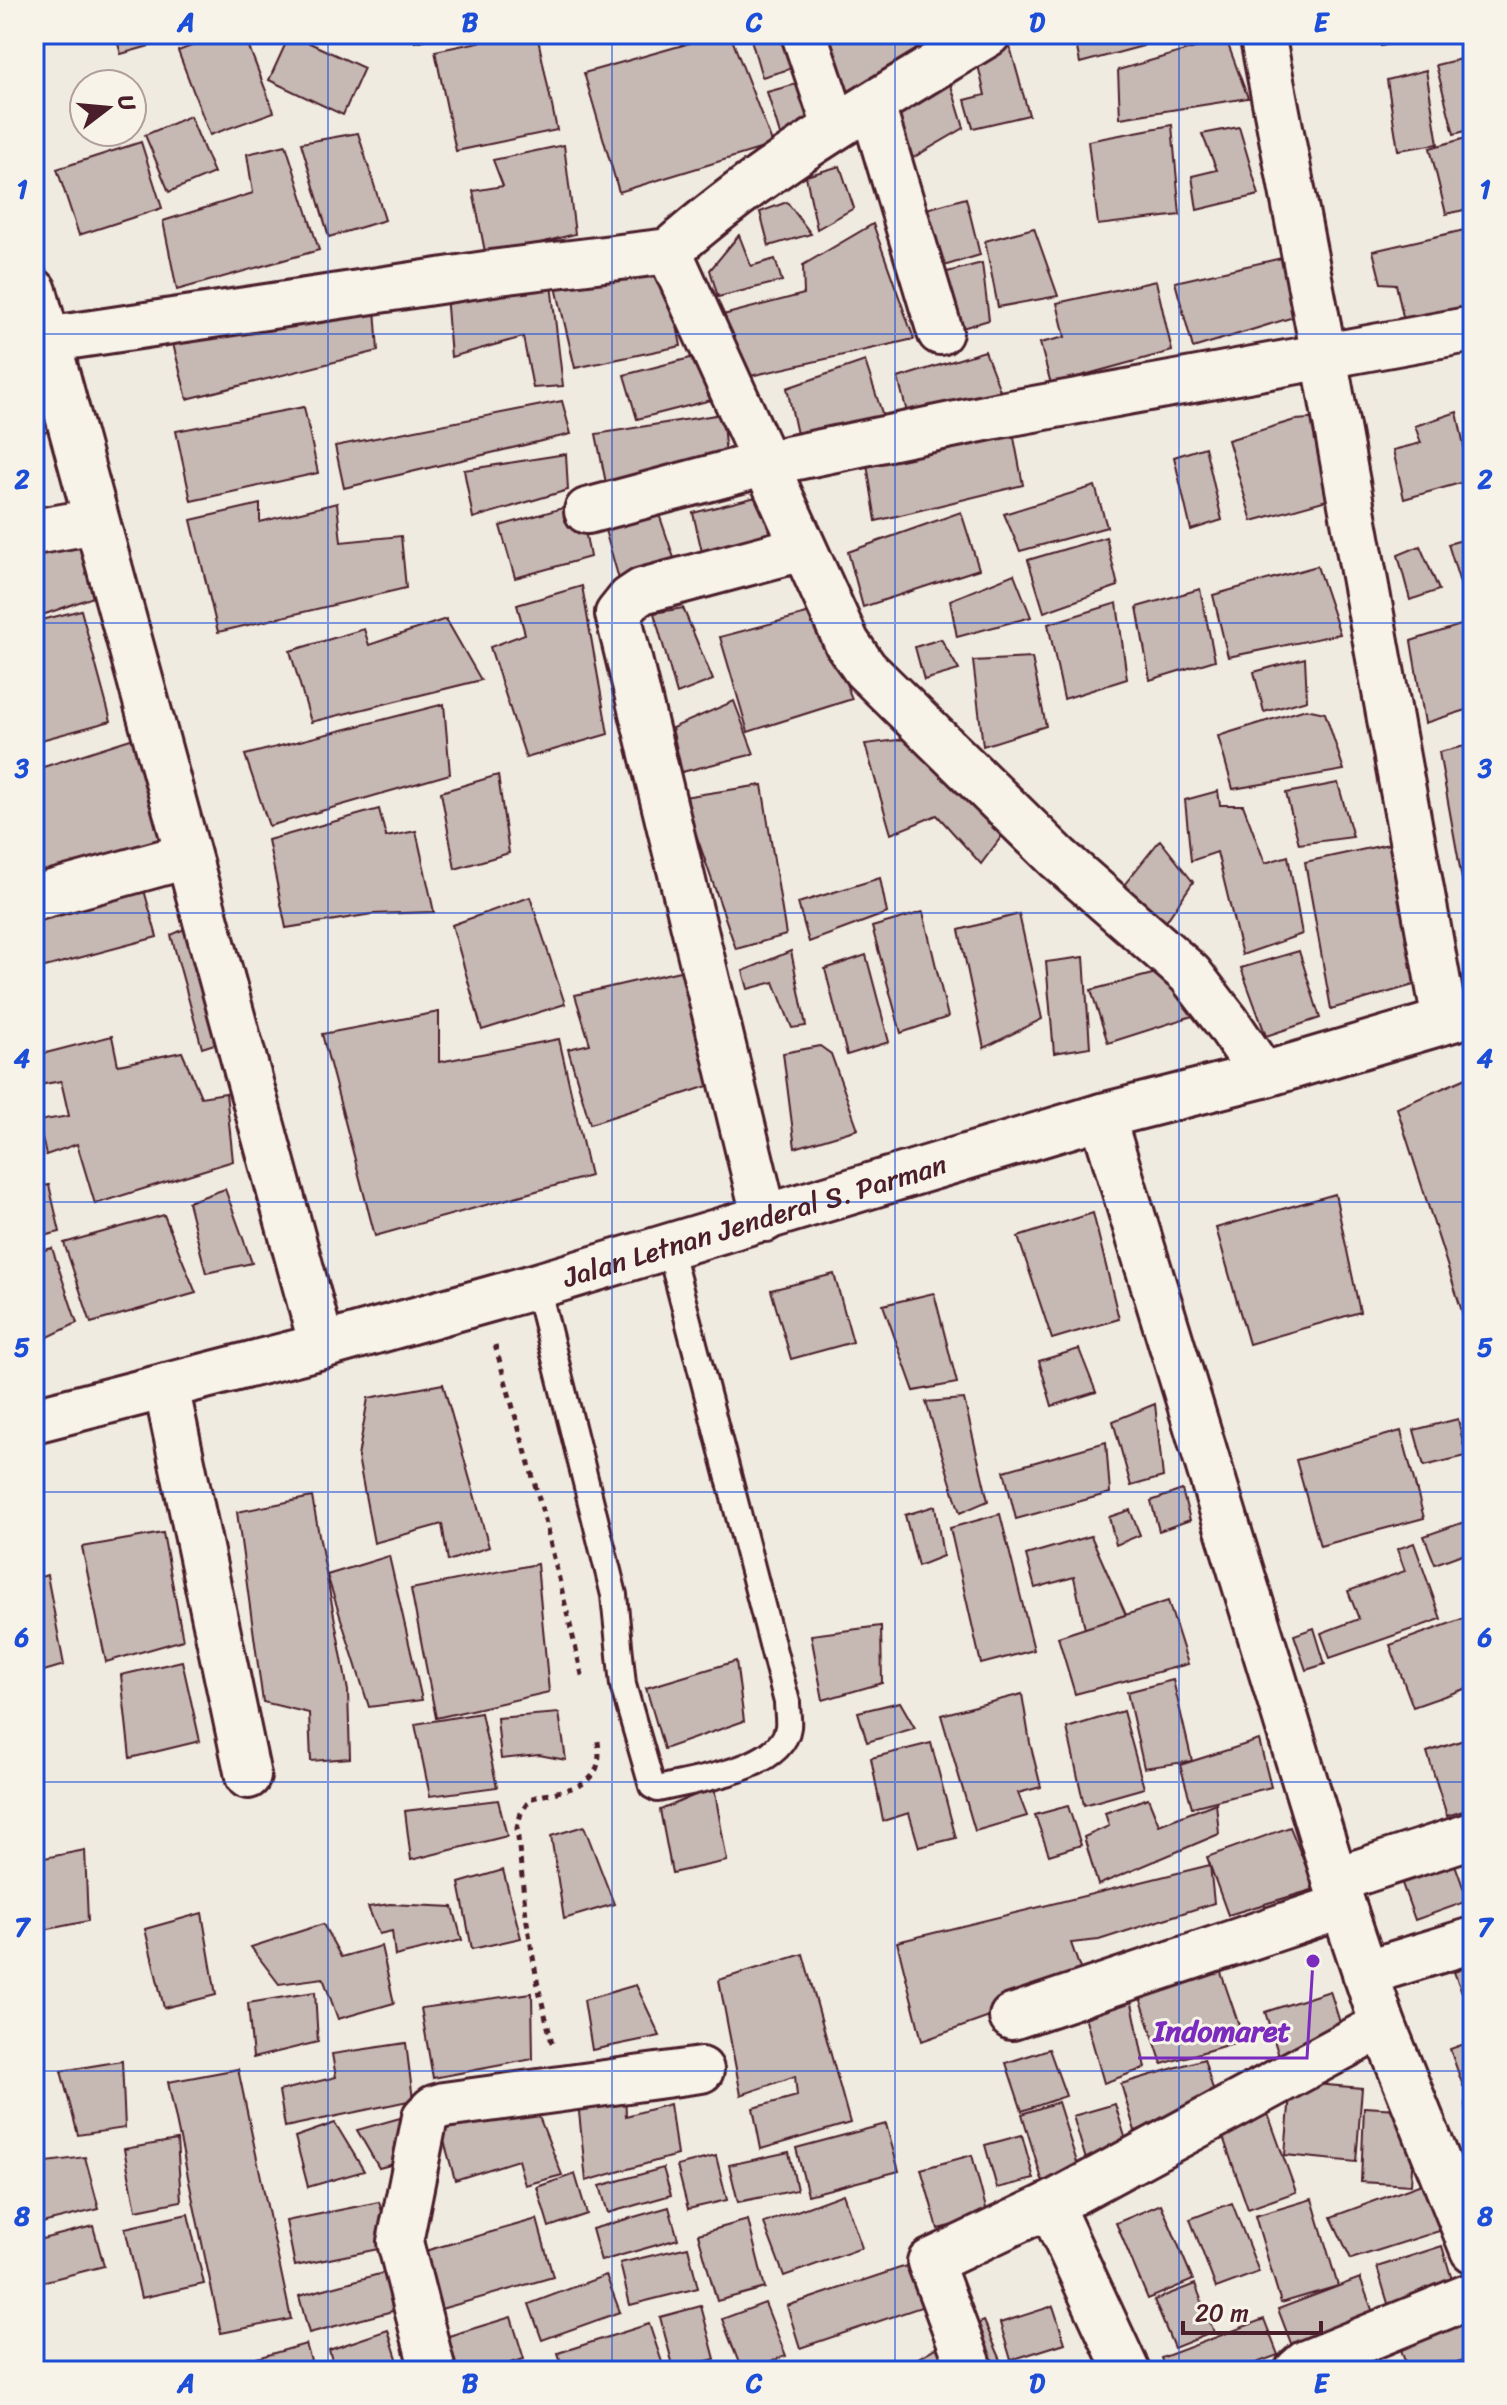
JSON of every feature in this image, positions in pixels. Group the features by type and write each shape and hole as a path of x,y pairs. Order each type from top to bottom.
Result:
{"street":[{"path":"804,34 835,126"},
{"path":"46,340 499,272 669,251 737,194 835,126 988,34"},
{"path":"1262,34 1324,356 1459,1017"},
{"path":"872,105 940,332"},
{"path":"669,251 763,464 847,643 865,669 1058,858 1190,974 1263,1075"},
{"path":"34,291 322,1346"},
{"path":"587,511 763,464 995,416 1473,329"},
{"path":"34,532 96,521"},
{"path":"765,1219 618,614 630,599 642,591 803,548"},
{"path":"34,898 187,856"},
{"name":"Jalan Letnan Jenderal S. Parman","path":"34,1420 322,1346 537,1286 1102,1116 1263,1075 1459,1017"},
{"path":"1102,1116 1365,1973 1473,2250"},
{"path":"166,1386 248,1776"},
{"path":"1012,2017 1339,1893 1473,1835"},
{"path":"1365,1973 1473,1940"},
{"path":"971,2371 930,2262 1050,2205 1383,2025"},
{"path":"433,2371 400,2242 425,2117 434,2108 444,2105 701,2070"},
{"path":"1050,2205 1127,2371"},
{"path":"1297,2371 1306,2363 1473,2295"}],"lane":[{"path":"537,1286 614,1595 623,1685 652,1786 658,1789 737,1769 765,1759 783,1741 788,1727 787,1702 669,1247"}],"path":[{"path":"482,1300 544,1516 587,1694"},
{"path":"562,2087 538,1986 526,1916 517,1828 521,1813 530,1799 585,1785 596,1773 601,1755 595,1725"}],"building":[{"path":"115,34 173,34 174,39 121,54"},
{"path":"223,34 244,34 274,112 210,135 178,51"},
{"path":"248,34 271,34 250,40"},
{"path":"290,34 364,68 343,115 269,80"},
{"path":"413,34 446,34 415,42"},
{"path":"517,34 537,34 557,130 456,151 435,51"},
{"path":"647,34 671,34 649,40"},
{"path":"730,34 773,145 619,192 584,73"},
{"path":"787,34 800,66 762,77 750,36"},
{"path":"826,34 911,34 922,64 849,93"},
{"path":"1074,34 1141,34 1143,46 1080,63"},
{"path":"1378,34 1430,34 1381,46"},
{"path":"1007,36 1029,115 973,128 965,100 985,95 974,48"},
{"path":"1226,39 1248,98 1120,118 1118,70"},
{"path":"1473,56 1473,129 1454,134 1436,65"},
{"path":"946,69 964,128 909,160 887,109"},
{"path":"1426,70 1438,144 1398,150 1387,80"},
{"path":"804,82 818,131 782,141 767,92"},
{"path":"190,116 214,173 169,192 148,142 148,134"},
{"path":"1172,125 1180,215 1098,225 1088,141"},
{"path":"1239,127 1259,195 1197,210 1192,176 1217,170 1202,134"},
{"path":"358,133 385,220 329,237 301,143"},
{"path":"1473,136 1473,208 1446,214 1430,148"},
{"path":"286,145 319,250 177,290 163,221 253,193 247,154"},
{"path":"564,145 575,234 486,257 473,191 503,186 493,160"},
{"path":"122,148 143,148 162,208 79,235 57,169"},
{"path":"840,166 854,208 817,229 806,176"},
{"path":"966,198 980,255 937,268 923,210"},
{"path":"787,202 811,234 769,246 760,212"},
{"path":"873,224 914,339 746,377 723,315 804,294 803,265"},
{"path":"1034,228 1058,296 998,307 985,241"},
{"path":"1473,228 1473,320 1407,335 1396,284 1381,283 1373,251"},
{"path":"739,235 751,266 775,259 782,281 718,297 710,270"},
{"path":"1282,258 1300,315 1193,348 1175,282"},
{"path":"665,263 681,346 575,368 553,274"},
{"path":"982,263 989,320 952,331 928,277"},
{"path":"1156,281 1172,351 1051,384 1040,343 1065,337 1057,303"},
{"path":"551,284 563,386 533,388 523,337 451,357 446,294"},
{"path":"374,294 378,351 187,399 170,332"},
{"path":"985,351 1001,393 909,420 898,378"},
{"path":"706,354 719,398 637,419 624,375"},
{"path":"34,359 61,427 34,436"},
{"path":"865,361 883,416 798,439 787,388"},
{"path":"562,401 571,434 344,488 335,446"},
{"path":"304,407 318,473 191,501 176,431"},
{"path":"1457,412 1471,480 1404,499 1393,450 1421,443 1415,426"},
{"path":"722,414 727,465 609,498 596,434"},
{"path":"1324,418 1341,496 1252,521 1228,440 1295,420"},
{"path":"1012,427 1023,485 876,521 866,458"},
{"path":"1205,447 1222,520 1191,530 1174,457"},
{"path":"566,454 568,490 473,518 464,470"},
{"path":"1095,486 1107,527 1020,551 1004,514"},
{"path":"772,493 781,544 705,565 693,513"},
{"path":"337,503 341,542 401,536 406,588 218,632 191,520 260,504 260,522"},
{"path":"580,503 590,557 515,578 500,526"},
{"path":"658,511 678,570 622,590 605,530"},
{"path":"961,512 979,569 863,607 848,552"},
{"path":"76,533 102,594 34,618 34,545"},
{"path":"1106,537 1118,586 1044,612 1028,560"},
{"path":"1473,537 1473,608 1468,609 1448,544"},
{"path":"1420,546 1439,590 1410,600 1398,555"},
{"path":"1317,566 1340,634 1228,657 1213,595"},
{"path":"1014,574 1031,617 957,637 950,600"},
{"path":"582,586 608,734 526,758 490,647 525,634 517,605"},
{"path":"1200,589 1215,660 1150,680 1137,607"},
{"path":"1117,603 1127,679 1064,699 1048,624"},
{"path":"683,608 713,680 677,694 654,613"},
{"path":"81,610 111,721 34,742 34,622"},
{"path":"818,611 852,699 748,732 720,637"},
{"path":"446,619 481,680 311,722 290,651 364,629 369,645"},
{"path":"1473,621 1473,708 1425,723 1411,641"},
{"path":"941,639 959,670 924,680 915,647"},
{"path":"1032,658 1046,726 983,746 973,661"},
{"path":"1305,658 1307,700 1264,712 1254,672"},
{"path":"734,701 754,754 682,772 672,728"},
{"path":"444,704 450,774 269,826 245,755"},
{"path":"1306,709 1325,713 1344,770 1233,789 1218,736"},
{"path":"146,734 182,840 34,879 34,770"},
{"path":"930,736 1010,825 981,864 937,815 891,834 865,744"},
{"path":"1473,744 1473,917 1469,918 1439,752"},
{"path":"498,775 509,853 455,869 441,792"},
{"path":"1338,783 1353,837 1299,844 1286,793"},
{"path":"762,785 786,935 736,949 683,797"},
{"path":"1218,791 1220,805 1243,805 1265,863 1288,856 1302,934 1242,955 1217,852 1191,861 1185,800"},
{"path":"379,809 386,837 416,831 434,912 372,914 286,928 268,840"},
{"path":"1160,840 1193,882 1163,926 1120,890"},
{"path":"1389,844 1424,982 1331,1009 1305,862"},
{"path":"880,878 887,913 809,942 798,903"},
{"path":"141,879 157,937 34,970 34,905"},
{"path":"530,897 565,1004 482,1030 452,925"},
{"path":"923,912 948,1017 901,1033 872,927"},
{"path":"1019,914 1042,1019 984,1048 959,930"},
{"path":"200,922 236,1037 202,1048 171,935"},
{"path":"791,951 806,1026 792,1028 774,982 748,989 743,971"},
{"path":"1299,951 1320,1018 1266,1036 1241,968"},
{"path":"866,955 889,1042 847,1055 825,969"},
{"path":"1084,957 1090,1047 1054,1053 1046,962"},
{"path":"684,970 717,1083 590,1124 568,1049 590,1044 575,995"},
{"path":"1168,970 1202,1013 1108,1043 1091,990"},
{"path":"439,1012 439,1062 559,1039 590,1176 375,1236 322,1034"},
{"path":"112,1036 118,1065 182,1052 201,1097 226,1093 233,1161 95,1204 77,1144 46,1155 38,1121 69,1116 61,1081 34,1086 34,1056"},
{"path":"820,1046 831,1054 858,1129 795,1148 783,1053"},
{"path":"1473,1075 1473,1346 1397,1108"},
{"path":"49,1185 60,1232 34,1238 34,1188"},
{"path":"225,1189 252,1263 206,1273 188,1202"},
{"path":"1335,1194 1360,1312 1249,1344 1216,1228"},
{"path":"1093,1213 1119,1319 1052,1339 1018,1237"},
{"path":"164,1215 196,1293 91,1323 64,1243"},
{"path":"52,1248 77,1323 34,1344 34,1253"},
{"path":"834,1274 853,1342 791,1359 771,1290"},
{"path":"934,1293 957,1383 914,1391 883,1305"},
{"path":"1079,1349 1096,1392 1052,1406 1039,1361"},
{"path":"443,1384 489,1547 448,1561 442,1524 374,1543 358,1457 368,1398"},
{"path":"964,1399 988,1501 960,1513 926,1402"},
{"path":"1155,1404 1163,1477 1131,1486 1113,1421"},
{"path":"1458,1419 1466,1456 1424,1466 1414,1430"},
{"path":"1401,1431 1424,1518 1320,1546 1296,1460"},
{"path":"1106,1442 1110,1493 1016,1519 1004,1471"},
{"path":"1182,1490 1190,1520 1159,1531 1151,1501"},
{"path":"312,1497 348,1691 350,1758 311,1761 309,1713 263,1702 237,1512"},
{"path":"935,1506 943,1556 918,1566 905,1515"},
{"path":"1130,1510 1140,1535 1116,1545 1109,1517"},
{"path":"1000,1514 1034,1650 981,1664 950,1528"},
{"path":"1473,1519 1473,1550 1435,1564 1424,1536"},
{"path":"163,1533 183,1640 106,1662 82,1547"},
{"path":"1091,1536 1126,1615 1085,1629 1074,1577 1035,1588 1026,1555"},
{"path":"1414,1543 1441,1619 1330,1658 1321,1633 1359,1619 1348,1591 1405,1571 1397,1549"},
{"path":"389,1556 422,1700 369,1707 327,1575"},
{"path":"537,1564 549,1692 436,1718 411,1589"},
{"path":"47,1575 64,1665 34,1674 34,1579"},
{"path":"1168,1601 1188,1664 1075,1694 1058,1637"},
{"path":"1473,1615 1473,1686 1413,1707 1390,1645"},
{"path":"881,1626 882,1683 823,1700 811,1635"},
{"path":"1314,1628 1325,1664 1306,1670 1294,1635"},
{"path":"182,1661 200,1741 130,1758 121,1675"},
{"path":"736,1661 744,1721 664,1749 646,1688"},
{"path":"1173,1680 1192,1761 1144,1768 1127,1692"},
{"path":"1022,1694 1041,1787 1018,1793 1027,1816 975,1831 941,1715"},
{"path":"900,1702 915,1728 867,1742 858,1712"},
{"path":"1123,1711 1144,1788 1084,1805 1067,1728"},
{"path":"481,1713 497,1787 430,1796 415,1724"},
{"path":"559,1713 566,1760 539,1755 501,1759 497,1718"},
{"path":"1473,1737 1473,1808 1447,1816 1427,1752"},
{"path":"1259,1740 1271,1787 1192,1807 1180,1765"},
{"path":"931,1743 956,1838 919,1847 909,1813 883,1821 871,1758"},
{"path":"714,1787 727,1861 672,1873 660,1810"},
{"path":"1148,1798 1159,1825 1216,1803 1219,1834 1098,1885 1084,1837 1109,1826 1105,1813"},
{"path":"498,1800 507,1836 411,1860 405,1811"},
{"path":"1068,1806 1081,1845 1049,1855 1035,1815"},
{"path":"584,1826 614,1904 564,1919 551,1836"},
{"path":"1290,1827 1315,1889 1228,1915 1207,1857"},
{"path":"85,1850 88,1921 34,1932 34,1860"},
{"path":"1452,1856 1468,1901 1415,1920 1399,1875"},
{"path":"1210,1865 1214,1903 1099,1940 1071,1943 1085,1983 922,2041 897,1942"},
{"path":"503,1870 521,1938 472,1949 459,1883"},
{"path":"390,1904 453,1907 462,1940 395,1956 392,1931 379,1934 368,1907"},
{"path":"202,1913 216,1995 164,2008 145,1929"},
{"path":"323,1924 341,1957 381,1946 394,2003 338,2019 323,1978 279,1984 251,1947"},
{"path":"803,1954 850,2123 761,2149 753,2108 797,2096 795,2076 741,2095 719,1980"},
{"path":"1217,1961 1244,2040 1162,2064 1137,1988"},
{"path":"1473,1965 1473,2020 1454,1972"},
{"path":"636,1985 660,2036 592,2050 584,2000"},
{"path":"1129,1988 1145,2068 1104,2083 1081,2002"},
{"path":"1330,1991 1345,2038 1280,2059 1265,2012"},
{"path":"315,1992 318,2042 253,2058 248,2003"},
{"path":"532,1993 533,2059 433,2078 421,2008"},
{"path":"1473,2041 1473,2082 1463,2086 1450,2049"},
{"path":"406,2043 413,2100 285,2127 279,2091 336,2077 332,2054"},
{"path":"1049,2049 1066,2096 1022,2111 1006,2063"},
{"path":"1204,2059 1218,2106 1135,2131 1121,2084"},
{"path":"122,2061 125,2128 78,2135 61,2071"},
{"path":"238,2069 291,2319 221,2333 168,2082"},
{"path":"1291,2082 1362,2088 1356,2162 1285,2155"},
{"path":"625,2088 626,2116 670,2104 677,2155 586,2181 578,2102"},
{"path":"1473,2100 1473,2132 1465,2103"},
{"path":"1058,2102 1081,2175 1044,2186 1022,2114"},
{"path":"1115,2104 1129,2150 1087,2163 1073,2116"},
{"path":"1364,2107 1415,2110 1411,2185 1361,2182"},
{"path":"536,2109 562,2175 525,2185 518,2160 455,2180 439,2123"},
{"path":"1268,2114 1296,2192 1248,2209 1221,2131"},
{"path":"400,2118 409,2160 379,2168 357,2130"},
{"path":"335,2123 364,2171 308,2187 295,2137"},
{"path":"886,2124 899,2171 808,2195 796,2148"},
{"path":"34,2125 40,2163 85,2157 99,2209 34,2225"},
{"path":"1022,2135 1034,2179 997,2188 985,2145"},
{"path":"177,2140 181,2201 136,2210 124,2149"},
{"path":"789,2152 797,2190 738,2202 729,2165"},
{"path":"972,2155 988,2216 938,2229 921,2169"},
{"path":"716,2156 727,2200 688,2209 677,2166"},
{"path":"663,2168 671,2195 608,2213 600,2186"},
{"path":"575,2174 587,2214 549,2227 537,2187"},
{"path":"1427,2182 1449,2228 1351,2259 1331,2217"},
{"path":"843,2194 862,2248 784,2276 764,2223"},
{"path":"1312,2199 1338,2286 1281,2303 1255,2216"},
{"path":"379,2202 393,2246 295,2266 286,2221"},
{"path":"1232,2203 1259,2272 1216,2288 1190,2219"},
{"path":"1161,2204 1193,2280 1148,2299 1116,2223"},
{"path":"669,2207 678,2239 601,2261 592,2229"},
{"path":"188,2214 204,2284 141,2298 125,2228"},
{"path":"537,2219 553,2277 441,2309 425,2251"},
{"path":"748,2220 765,2288 717,2301 698,2234"},
{"path":"93,2226 104,2266 34,2284 34,2241"},
{"path":"1442,2246 1455,2290 1390,2310 1377,2267"},
{"path":"688,2247 698,2288 630,2305 620,2263"},
{"path":"921,2261 936,2302 800,2348 787,2306"},
{"path":"394,2270 404,2308 309,2333 299,2296"},
{"path":"606,2275 620,2312 542,2340 529,2304"},
{"path":"1360,2278 1379,2328 1297,2359 1278,2309"},
{"path":"1195,2284 1214,2332 1174,2348 1154,2300"},
{"path":"765,2303 786,2356 742,2371 722,2319"},
{"path":"701,2306 715,2359 674,2369 660,2317"},
{"path":"1053,2306 1065,2343 1011,2360 1000,2323"},
{"path":"1463,2309 1473,2340 1473,2357 1429,2371 1408,2371 1395,2331"},
{"path":"511,2317 524,2359 484,2371 448,2371 439,2339"},
{"path":"1264,2319 1278,2355 1235,2371 1166,2371 1161,2358"},
{"path":"984,2321 1004,2367 995,2371 978,2371 961,2331"},
{"path":"649,2324 665,2371 564,2371 558,2353"},
{"path":"388,2330 401,2371 335,2371 329,2350"},
{"path":"306,2344 314,2371 249,2371 246,2361"},
{"path":"937,2347 949,2371 912,2371 908,2364"},
{"path":"1376,2350 1384,2371 1320,2371"},
{"path":"896,2361 899,2371 873,2371 872,2368"}],"place":[{"name":"Indomaret","path":"1313,1961"}]}
